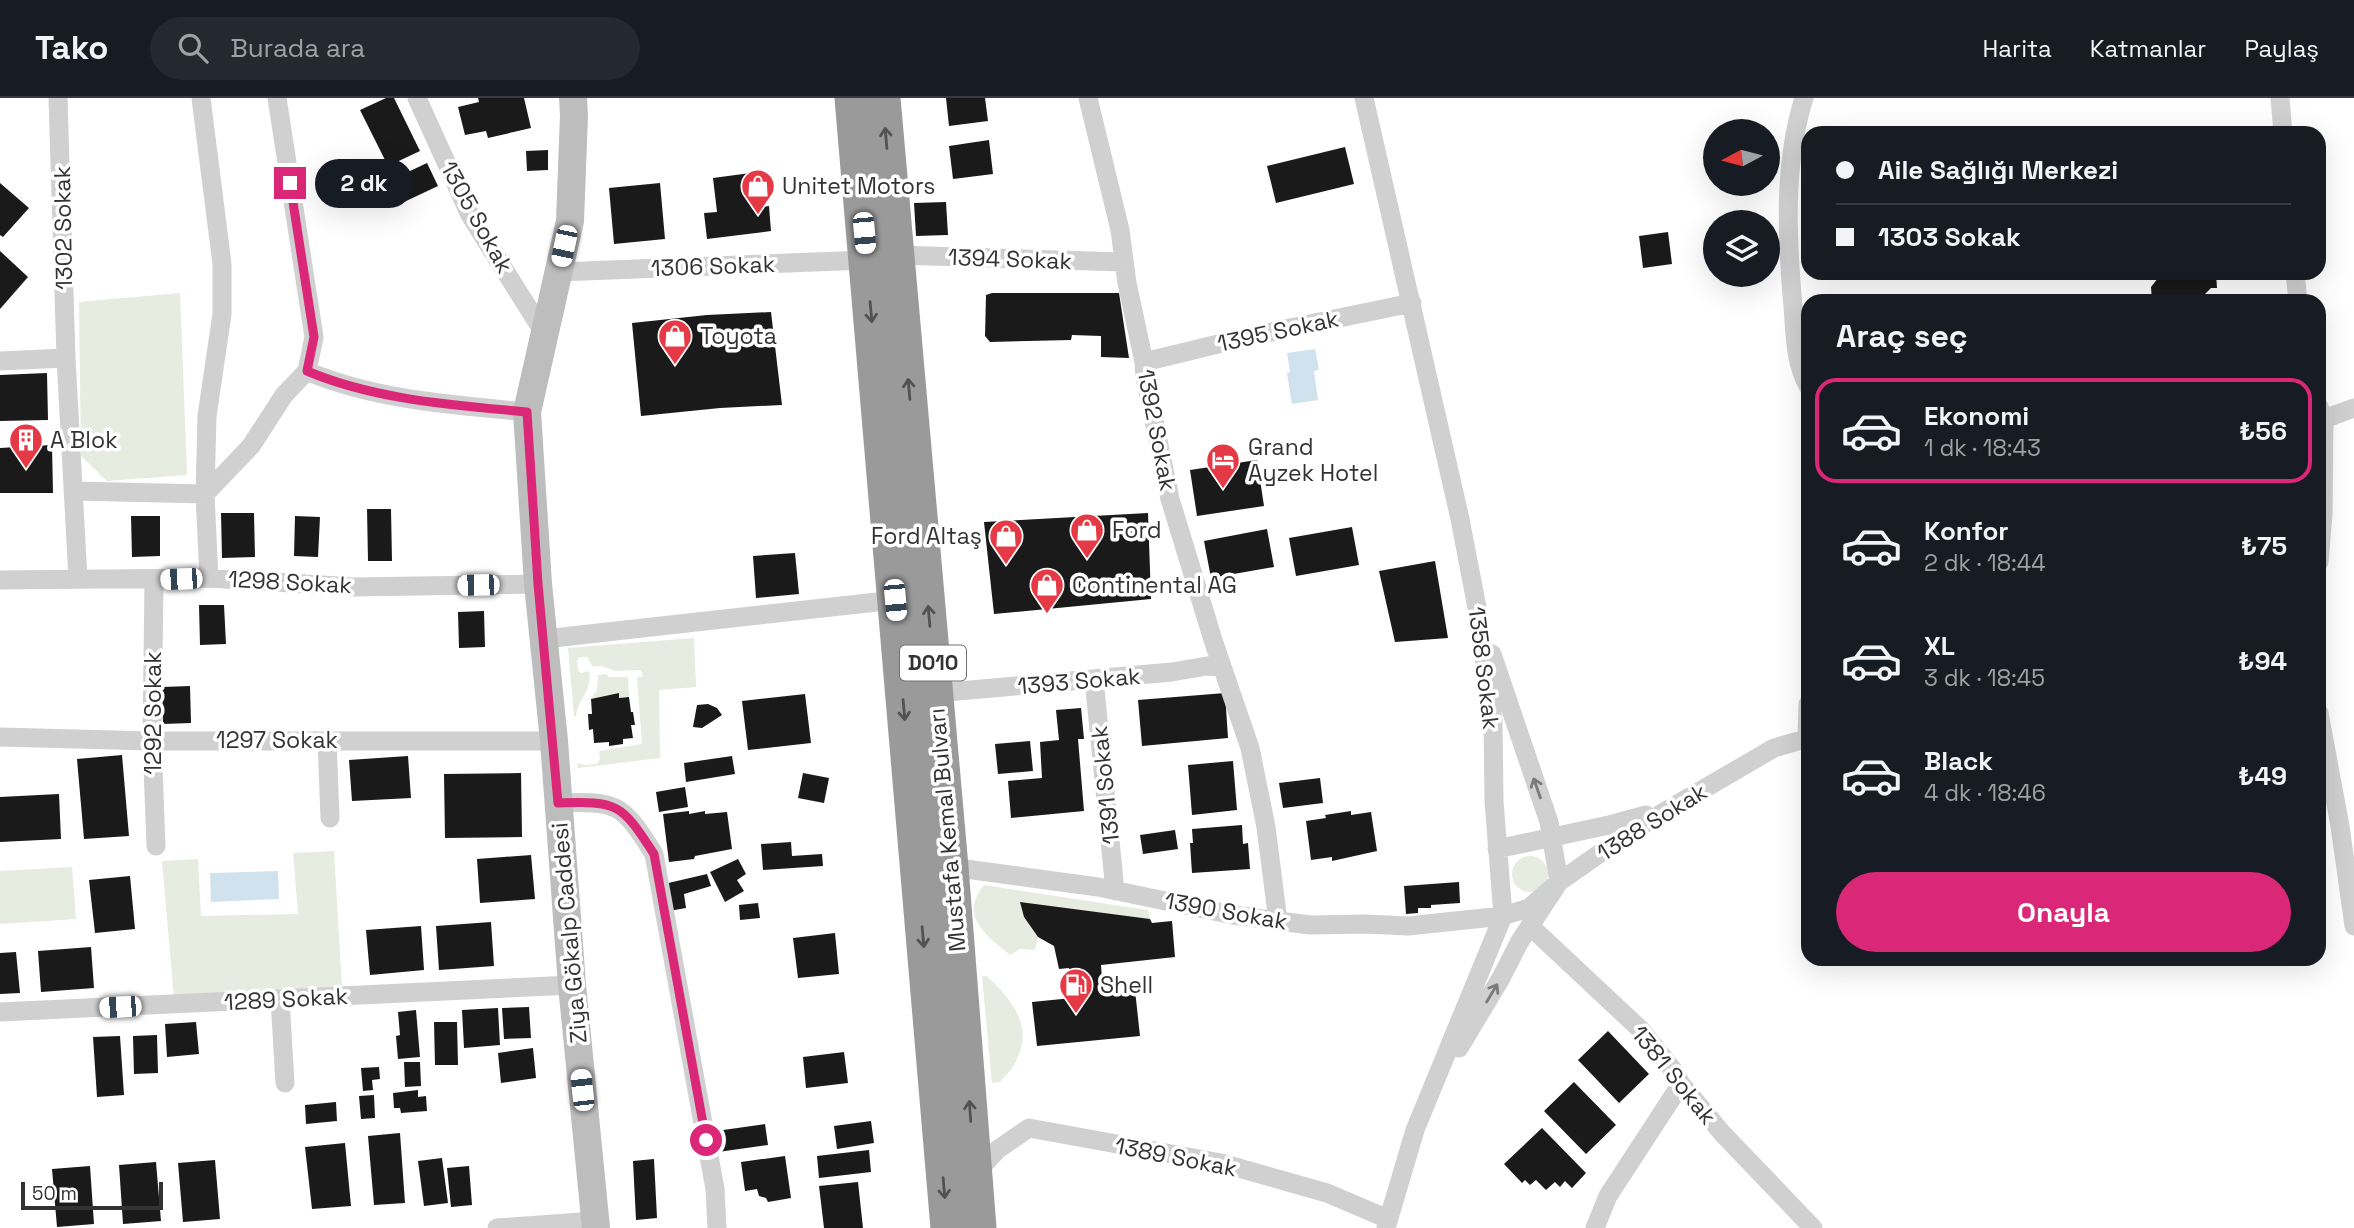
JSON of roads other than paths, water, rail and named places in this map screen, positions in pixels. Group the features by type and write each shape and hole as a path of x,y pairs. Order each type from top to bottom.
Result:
{"highway":[{"name":"Mustafa Kemal Bulvarı","path":"852,98 881,257 936,693 979,1228"},
{"name":"Mustafa Kemal Bulvarı","path":"883,98 881,257 895,600 948,1228"}],"street":[{"name":"1302 Sokak","path":"58,98 66,358 78,579"},
{"path":"201,98 222,277 222,314 206,416 205,494 209,578"},
{"path":"74,491 205,494 251,446 284,395 307,371 314,337 277,98"},
{"name":"1305 Sokak","path":"417,98 470,215 544,332"},
{"name":"Ziya Gökalp Caddesi","path":"573,98 575,115 570,220 527,412 538,584 595,1225"},
{"name":"1392 Sokak","path":"1088,98 1119,230 1170,499 1250,748 1266,827 1278,921"},
{"name":"1358 Sokak","path":"1364,98 1460,519 1478,613 1493,722 1497,849 1503,916 1415,1130 1387,1224"},
{"path":"1801,374 1794,329 1788,254 1790,170 1804,98"},
{"path":"2280,98 2282,126"},
{"name":"1306 Sokak","path":"559,272 881,257"},
{"name":"1394 Sokak","path":"881,257 1124,262"},
{"name":"1395 Sokak","path":"1144,362 1247,337 1412,303"},
{"path":"0,361 66,358"},
{"path":"307,371 337,384 445,404 527,412"},
{"path":"2326,412 2354,408"},
{"name":"1298 Sokak","path":"0,580 209,578 355,587 538,584"},
{"name":"1292 Sokak","path":"154,580 152,741 156,846"},
{"path":"544,639 895,600"},
{"path":"1432,1094 1559,882 1552,836 1478,613"},
{"name":"1393 Sokak","path":"936,693 1172,672 1207,666 1222,667"},
{"name":"1391 Sokak","path":"1094,679 1115,891"},
{"name":"1297 Sokak","path":"0,737 152,741 554,741"},
{"path":"327,740 330,818"},
{"name":"1388 Sokak","path":"1503,916 1529,908 1559,882 1626,835 1671,808 1774,748 1801,740"},
{"path":"2326,751 2354,926"},
{"path":"558,803 598,802 616,807 634,823 654,854 715,1189 718,1228"},
{"path":"1497,849 1609,825 1671,808"},
{"name":"1390 Sokak","path":"951,867 1115,891 1233,915 1310,925 1408,926 1503,916"},
{"name":"1381 Sokak","path":"1531,927 1640,1030 1722,1133 1813,1228"},
{"name":"1289 Sokak","path":"0,1012 572,985"},
{"path":"280,999 285,1083"},
{"path":"1595,1228 1608,1196 1681,1084"},
{"name":"1389 Sokak","path":"975,1174 997,1150 1029,1128 1221,1163 1327,1193 1387,1224"},
{"path":"496,1228 595,1225"}],"water":[{"path":"1315,349 1319,370 1314,371 1318,400 1292,404 1287,353"},
{"path":"278,871 279,899 211,902 210,873"}],"place":[{"name":"Unitet Motors","path":"758,216"},
{"name":"Toyota","path":"675,366"},
{"name":"A Blok","path":"26,470"},
{"name":"Grand Ayzek Hotel","path":"1223,490"},
{"name":"Ford","path":"1087,560"},
{"name":"Ford Altaş","path":"1006,566"},
{"name":"Continental AG","path":"1047,615"},
{"name":"Shell","path":"1076,1015"}]}
